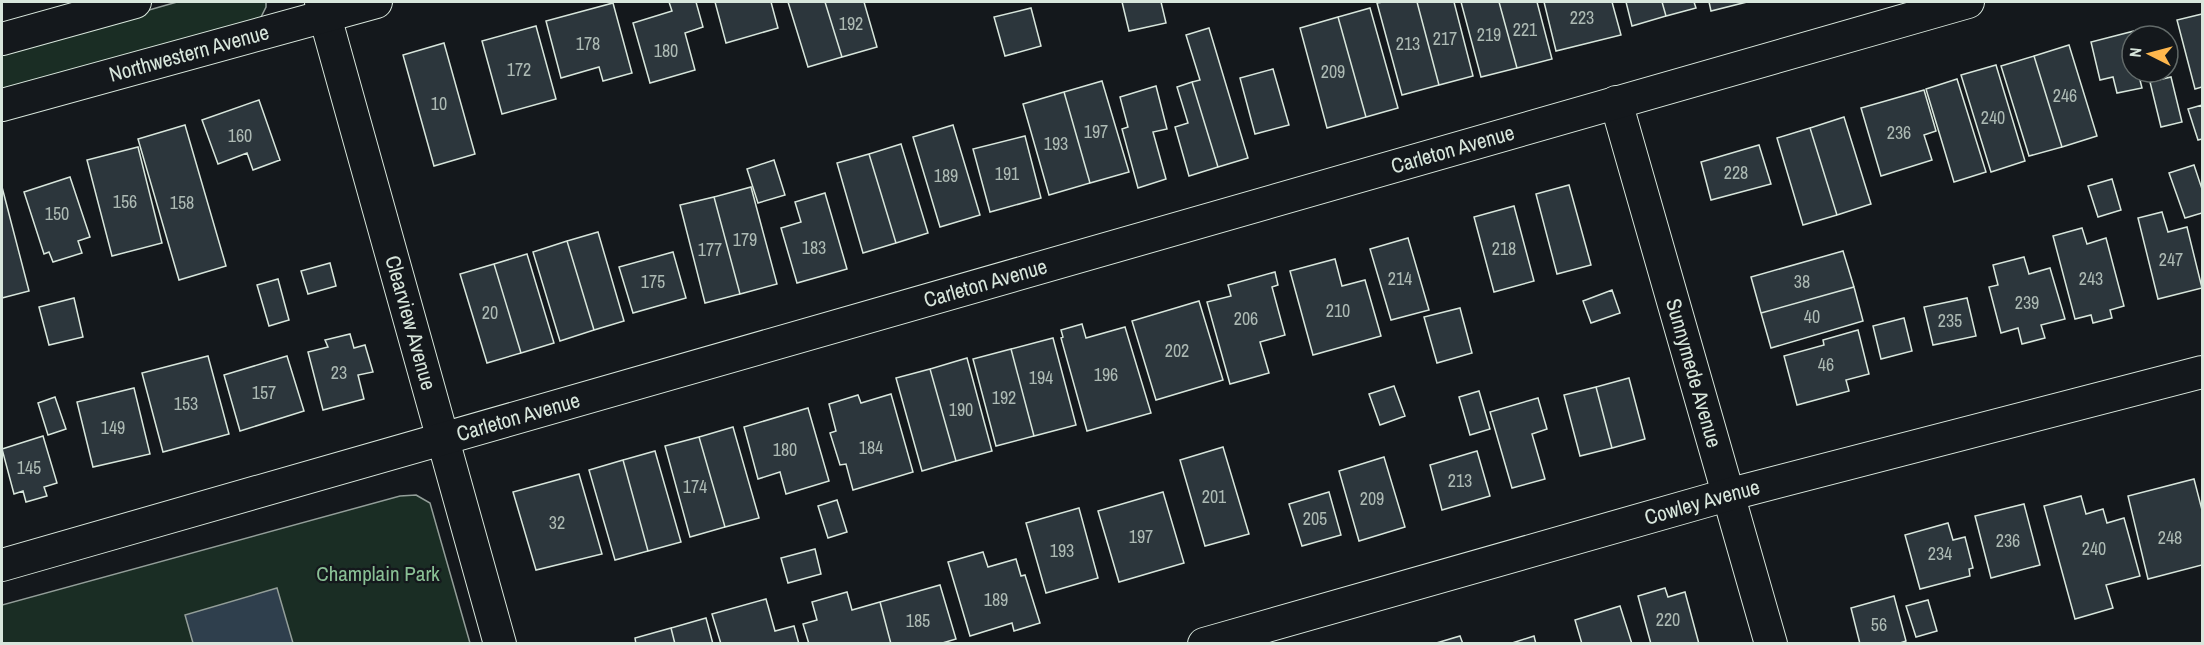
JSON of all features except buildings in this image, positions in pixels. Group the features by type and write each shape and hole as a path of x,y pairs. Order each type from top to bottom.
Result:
{"street":[{"path":"2,39 135,2"},
{"name":"Northwestern Avenue","path":"2,105 323,9 376,2"},
{"name":"Carleton Avenue","path":"2,565 1968,2"},
{"name":"Clearview Avenue","path":"323,9 500,644"},
{"name":"Sunnymede Avenue","path":"1616,102 1771,644"},
{"name":"Cowley Avenue","path":"1204,644 1727,495 2202,372"}],"green space":[{"path":"177,2 266,2 266,7 260,19 2,91 2,52"},
{"name":"Champlain Park","path":"416,495 430,503 470,643 2,644 2,605 400,496"}],"water":[{"path":"277,588 293,643 193,643 185,615"}]}
